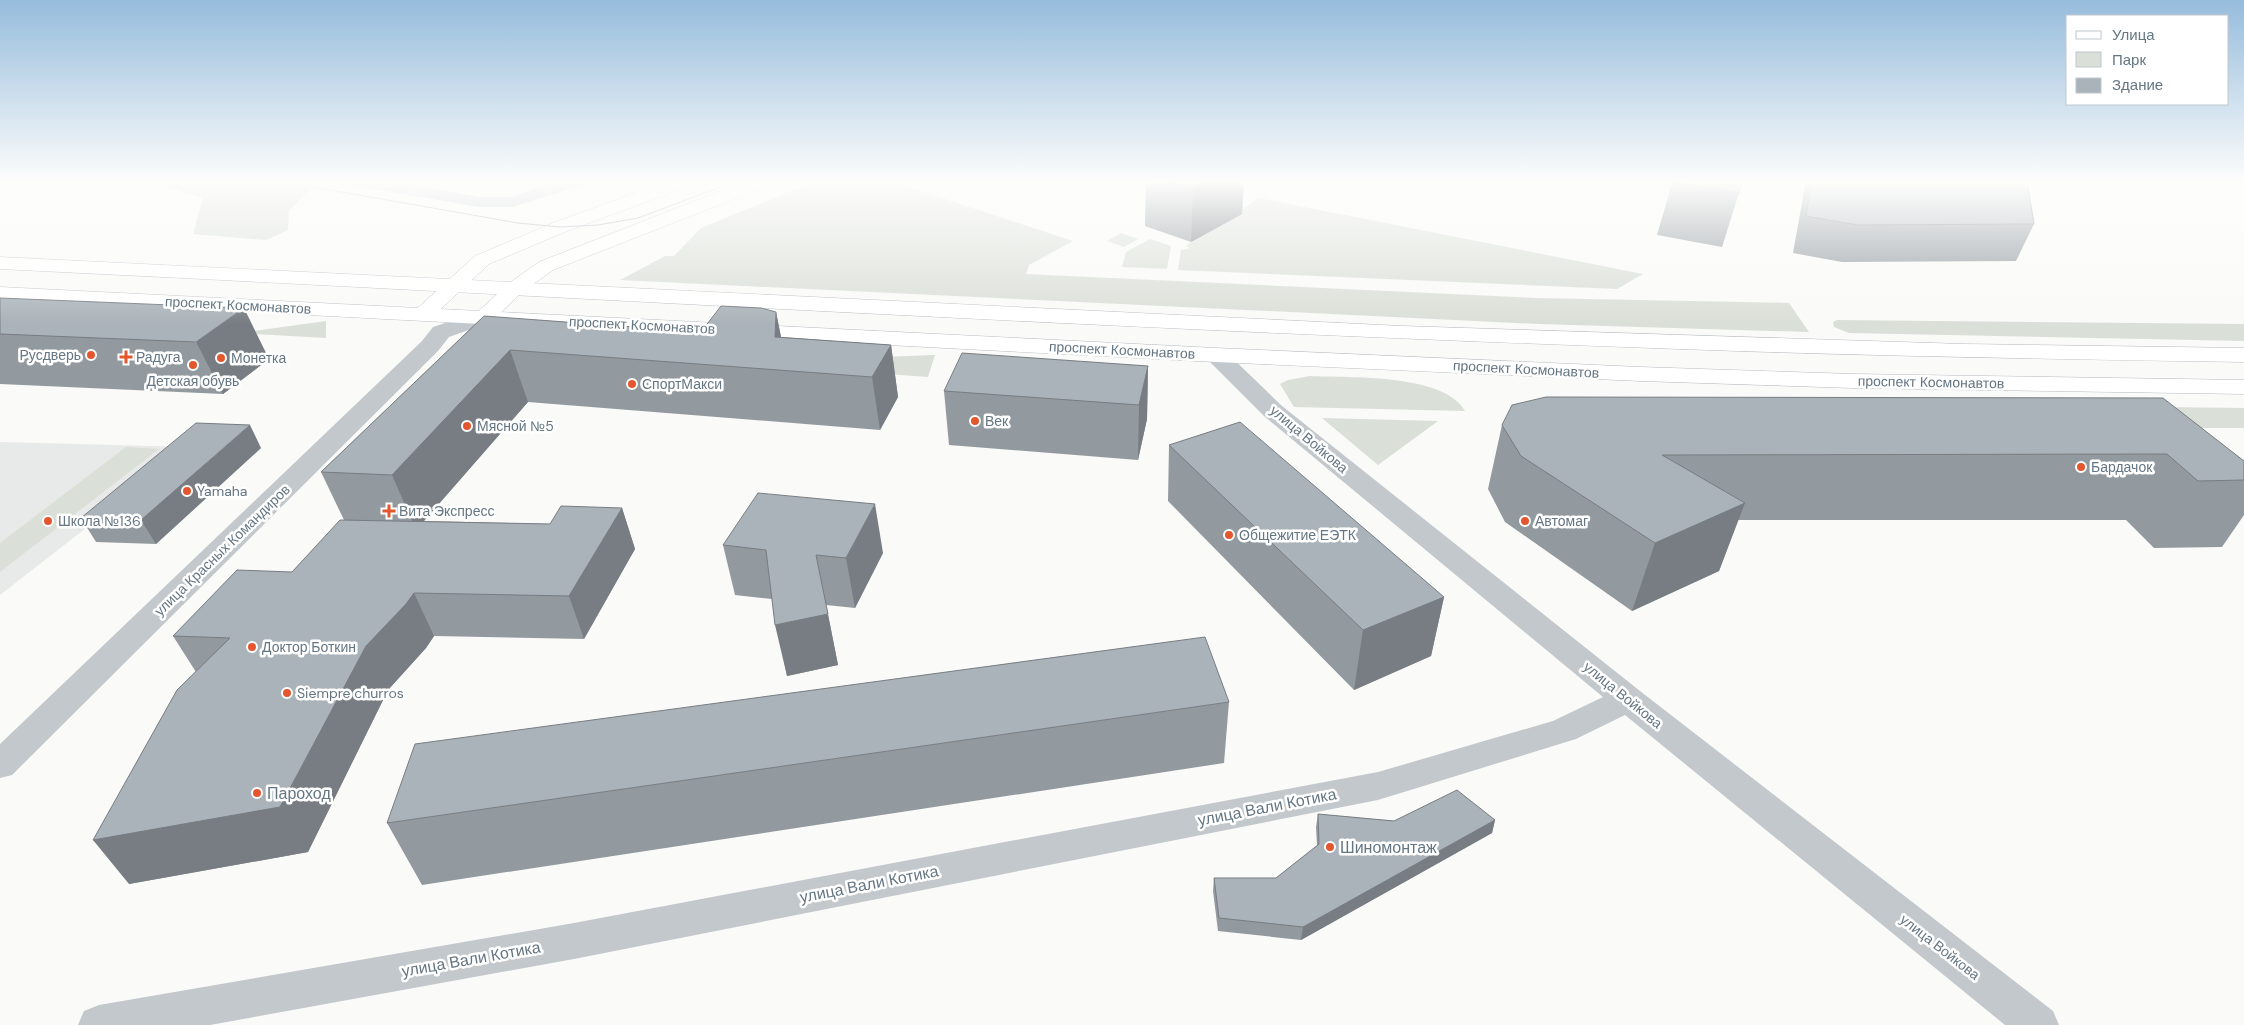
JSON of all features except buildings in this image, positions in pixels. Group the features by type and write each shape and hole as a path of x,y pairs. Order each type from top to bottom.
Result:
{"main road":[{"path":"432,323 453,284 482,260 556,228"},
{"path":"483,317 516,288 546,266 644,228"},
{"path":"0,263 453,284 1444,335 1835,349 2244,356"},
{"name":"проспект Космонавтов","path":"0,293 432,323"},
{"name":"проспект Космонавтов","path":"483,317 1216,355 1640,374 1863,381 2244,387"}],"street":[{"path":"432,323 483,317"},
{"name":"улица Красных Командиров","path":"0,765 343,433 430,346 432,323"},
{"name":"улица Войкова","path":"1216,355 1273,411 1628,699 2038,1025"},
{"name":"улица Вали Котика","path":"100,1025 574,941 1378,786 1564,730 1628,699"}],"shaded area":[{"name":"Школа №136","path":"0,442 190,447 0,595"}],"green space":[{"path":"195,228 288,228 288,230 266,240 193,234"},
{"path":"701,228 1033,228 1073,241 1029,265 1026,274 1536,298 1789,303 1809,332 1539,324 620,280 665,256 674,256"},
{"path":"1214,228 1410,228 1643,274 1617,289 1178,270 1181,250 1190,248 1186,246"},
{"path":"1121,233 1138,239 1124,247 1107,241"},
{"path":"1150,239 1171,246 1167,269 1122,267 1126,252"},
{"path":"1837,320 2244,324 2244,341 1849,333 1834,327 1833,322"},
{"path":"326,321 326,338 95,325 254,331"},
{"path":"935,355 928,377 846,371 853,358"},
{"path":"1310,376 1370,378 1417,384 1437,390 1454,399 1465,411 1294,407 1280,384 1288,380"},
{"path":"2160,407 2244,408 2244,428 2155,428"},
{"path":"1322,418 1438,421 1378,465"},
{"path":"126,447 159,449 0,572 0,543"}],"place":[{"name":"Русдверь","path":"91,355"},
{"name":"Радуга","path":"126,357"},
{"name":"Монетка","path":"221,358"},
{"name":"Детская обувь","path":"193,365"},
{"name":"СпортМакси","path":"632,384"},
{"name":"Век","path":"975,421"},
{"name":"Мясной №5","path":"467,426"},
{"name":"Бардачок","path":"2081,467"},
{"name":"Yamaha","path":"187,491"},
{"name":"Вита Экспресс","path":"389,511"},
{"name":"Школа №136","path":"48,521"},
{"name":"Автомаг","path":"1525,521"},
{"name":"Общежитие ЕЭТК","path":"1229,535"},
{"name":"Доктор Боткин","path":"252,647"},
{"name":"Siempre churros","path":"287,693"},
{"name":"Пароход","path":"257,793"},
{"name":"Шиномонтаж","path":"1330,847"}]}
